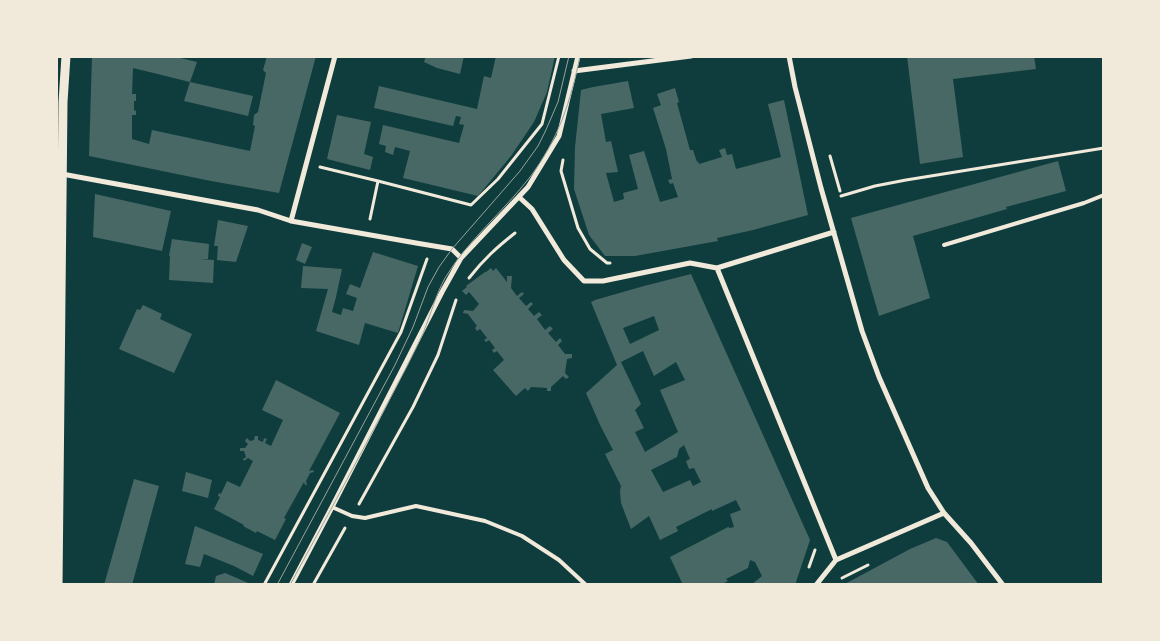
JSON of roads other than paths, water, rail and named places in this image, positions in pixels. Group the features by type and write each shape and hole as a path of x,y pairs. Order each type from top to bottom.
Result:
{"street":[{"path":"58,585 63,102 66,56"},
{"path":"291,221 335,56"},
{"path":"291,585 461,258 528,187 559,136 578,56"},
{"path":"574,71 691,56"},
{"path":"789,56 795,87 834,232 862,331 879,377 928,488 944,513 971,543 1003,585"},
{"path":"62,174 258,210 291,221 416,244 452,248 461,258"},
{"path":"518,197 532,209 564,260 584,281 603,281 690,263 717,268 834,232"},
{"path":"717,268 836,560"},
{"path":"816,585 836,560 944,513"}],"lane":[{"path":"56,162 62,174"},
{"path":"944,245 1084,203 1104,195"},
{"path":"332,507 352,516 365,518 416,506 485,520 522,536 559,560 586,585"}],"tram line":[{"path":"277,585 395,365 413,327 428,287 439,267 452,249 520,171 538,146 558,102 569,56"},
{"path":"290,585 406,368 424,331 445,278 464,251 530,177 548,149 568,104 580,56"}]}
